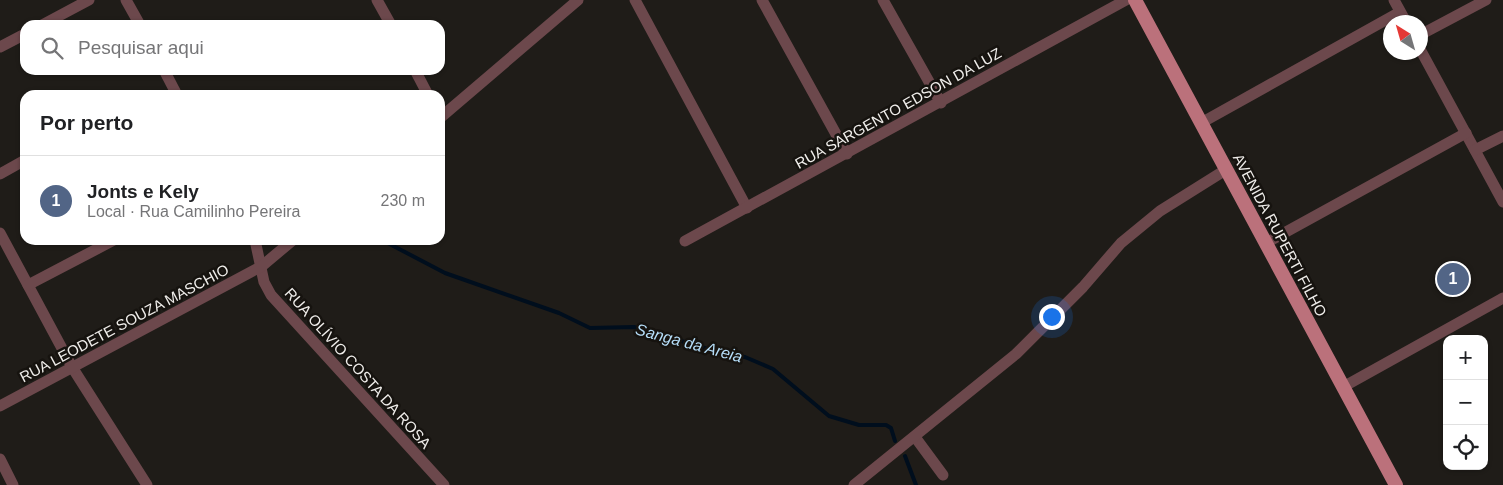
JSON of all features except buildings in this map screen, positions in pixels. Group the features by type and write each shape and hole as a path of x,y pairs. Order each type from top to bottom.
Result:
{"main road":[{"name":"AVENIDA RUPERTI FILHO","path":"1135,0 1396,485"}],"street":[{"path":"51,20 88,0"},
{"path":"126,0 137,20"},
{"path":"377,0 388,20"},
{"path":"445,113 578,0"},
{"path":"635,0 747,208"},
{"path":"762,0 847,154"},
{"path":"884,0 940,103"},
{"name":"RUA SARGENTO EDSON DA LUZ","path":"685,241 1126,0"},
{"path":"1394,0 1402,15"},
{"path":"1428,30 1486,0"},
{"path":"1201,123 1400,12"},
{"path":"0,47 20,37"},
{"path":"1426,60 1503,202"},
{"path":"167,75 174,90"},
{"path":"418,75 425,90"},
{"path":"1266,243 1466,133"},
{"path":"1475,150 1503,136"},
{"path":"0,174 20,163"},
{"path":"854,485 1016,354 1083,288 1121,243 1160,211 1227,169"},
{"path":"0,233 72,367 147,485"},
{"path":"28,285 104,245"},
{"name":"RUA OLÍVIO COSTA DA ROSA","path":"256,245 264,282 271,295 444,485"},
{"name":"RUA LEODETE SOUZA MASCHIO","path":"0,406 262,266 287,245"},
{"path":"1343,387 1503,298"},
{"path":"915,436 943,475"},
{"path":"0,459 13,485"}],"waterway":[{"name":"Sanga da Areia","path":"392,245 445,273 559,313 590,328 634,327 728,355 745,357 773,369 829,416 859,425 886,425 891,428 895,441"},
{"name":"Sanga da Areia","path":"905,456 916,485"}],"place":[{"name":"Jonts e Kely","path":"1453,279"}]}
